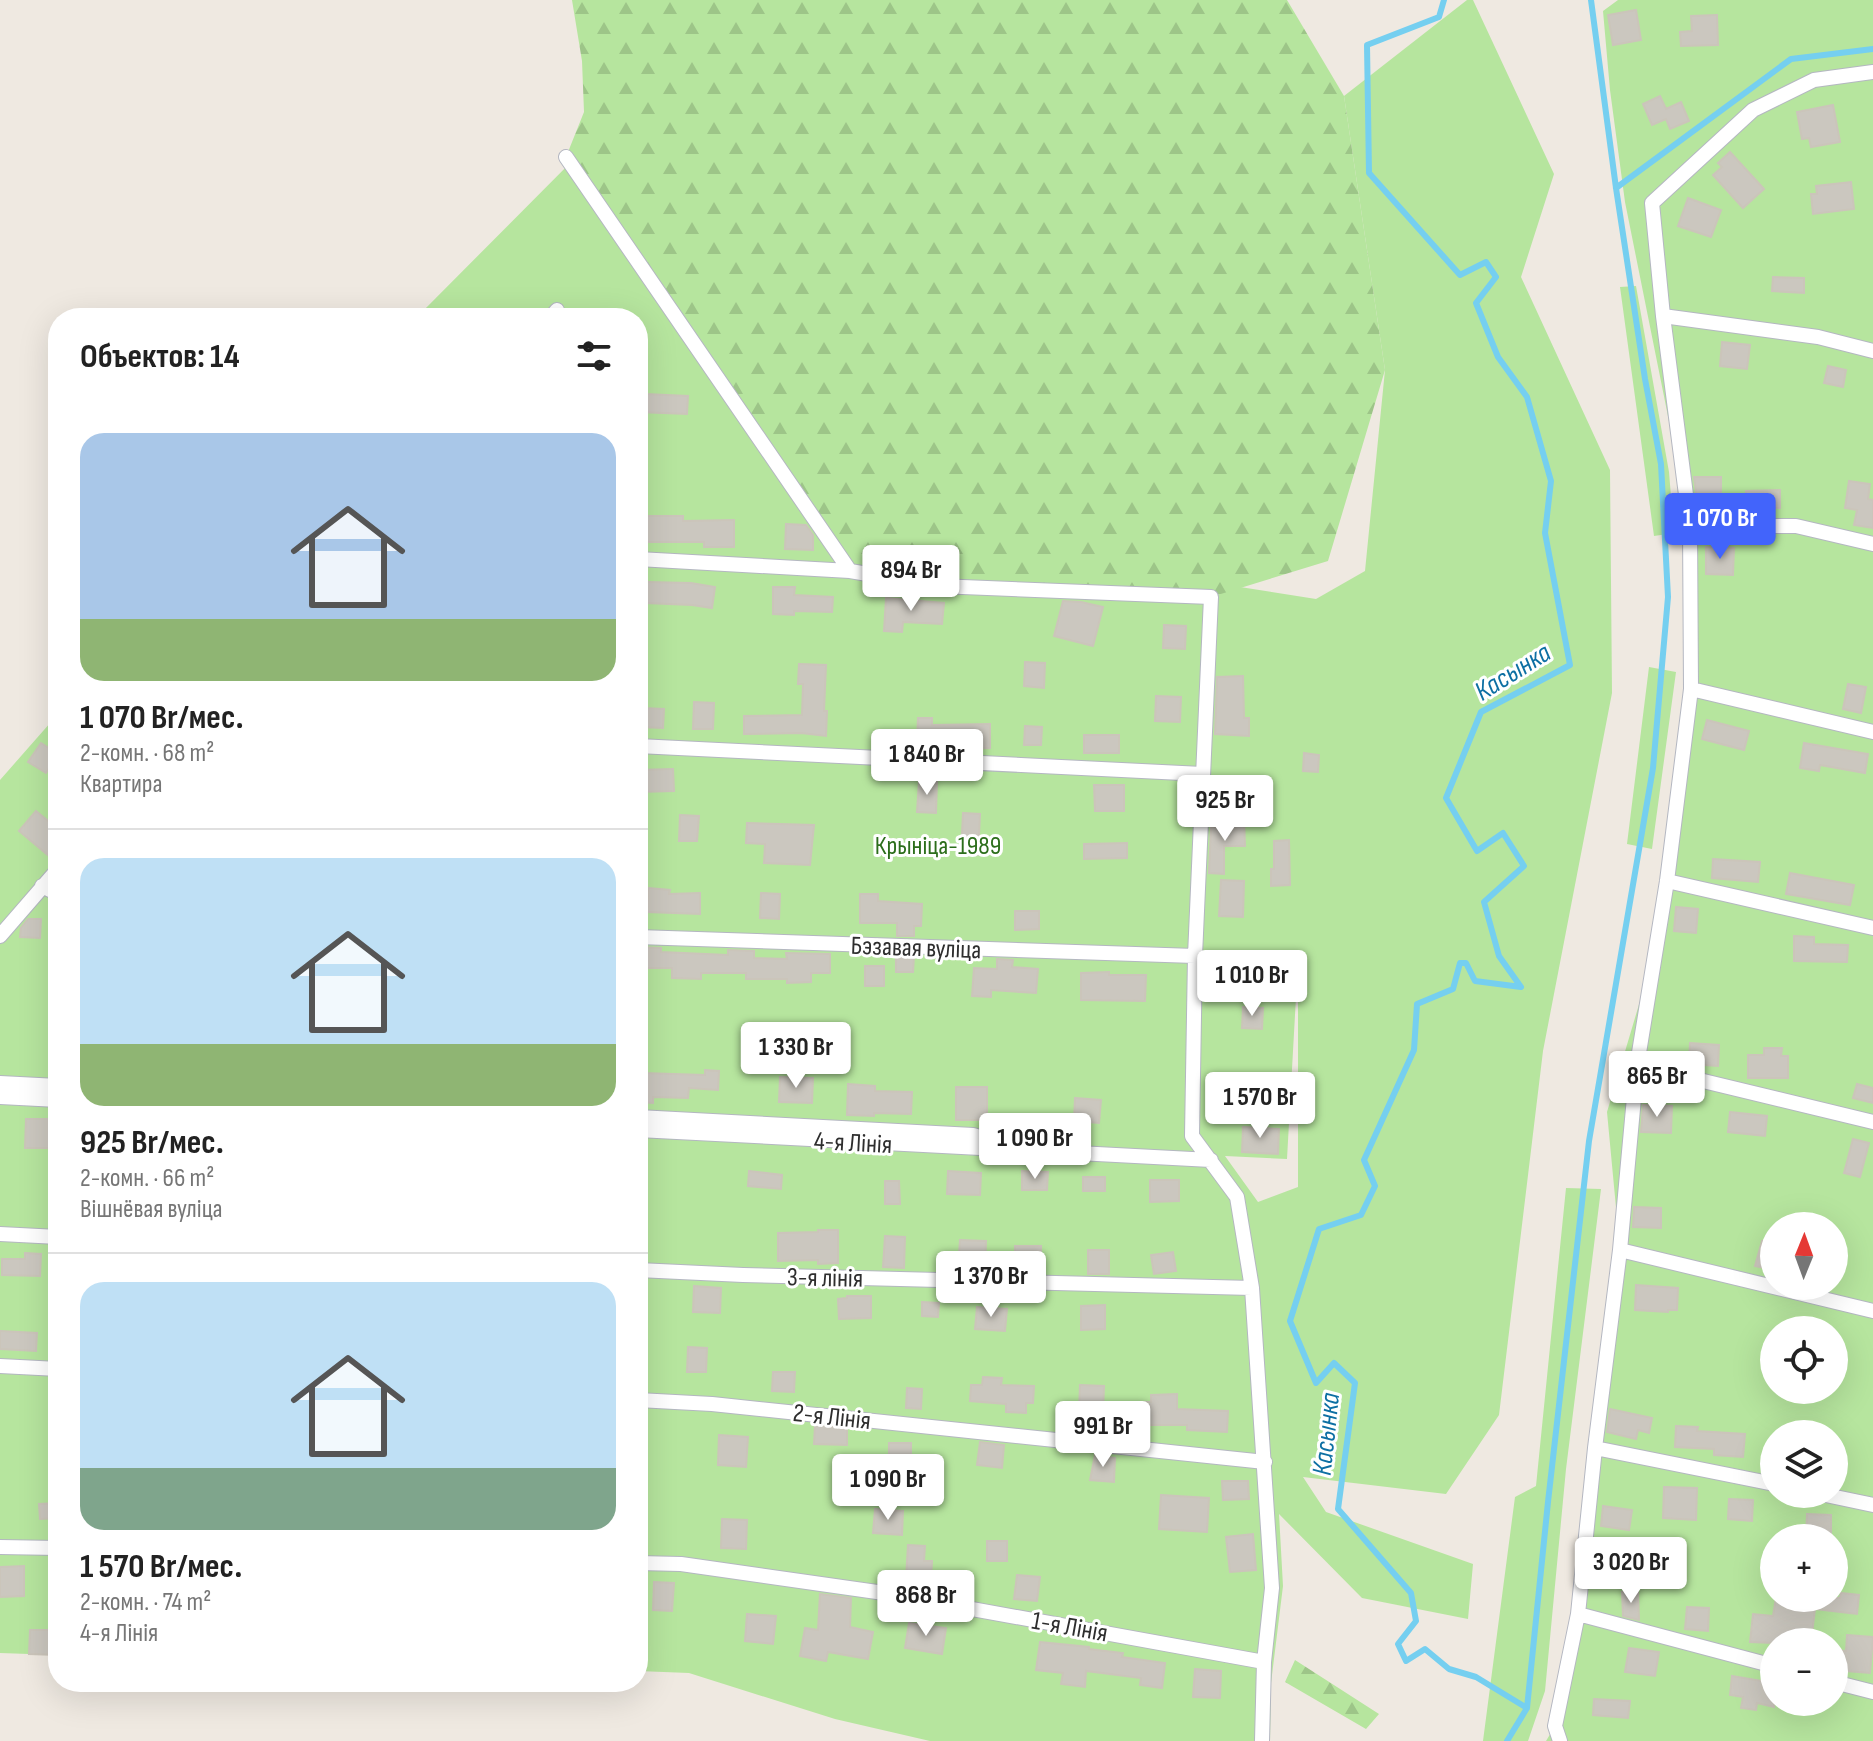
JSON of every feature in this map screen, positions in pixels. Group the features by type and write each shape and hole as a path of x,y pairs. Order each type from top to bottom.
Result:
{"street":[{"path":"1560,1741 1555,1726 1578,1614 1620,1250 1637,1065 1667,881 1691,689 1690,526 1652,203 1753,110 1814,80 1873,72"},
{"path":"566,157 850,571"},
{"path":"1663,316 1818,337 1873,351"},
{"path":"1690,526 1796,526 1873,544"},
{"path":"648,560 850,571 938,586 1211,597 1195,956 1192,1136 1237,1197 1252,1288 1272,1588 1264,1662 1262,1741"},
{"path":"1691,689 1873,732"},
{"path":"648,746 1202,774"},
{"path":"0,936 48,880"},
{"path":"1667,881 1873,928"},
{"path":"42,886 48,889"},
{"name":"Бэзавая вуліца","path":"648,937 1195,956"},
{"path":"1637,1065 1873,1122"},
{"path":"0,1083 48,1085"},
{"path":"0,1097 48,1099"},
{"path":"648,1118 973,1135 1027,1151"},
{"name":"4-я Лінія","path":"648,1131 1211,1160"},
{"path":"0,1234 48,1236"},
{"path":"1620,1250 1873,1311"},
{"name":"3-я лінія","path":"648,1270 1252,1288"},
{"path":"0,1366 48,1368"},
{"name":"2-я Лінія","path":"648,1401 712,1404 1265,1462"},
{"path":"1595,1448 1760,1481"},
{"path":"1848,1500 1873,1505"},
{"path":"0,1547 48,1548"},
{"name":"1-я Лінія","path":"648,1563 681,1564 884,1593 1264,1662"},
{"path":"1578,1614 1760,1662"},
{"path":"1848,1686 1873,1692"}],"green space":[{"path":"572,0 1287,0 1344,96 1385,370 1328,561 1211,597 938,586 850,571 566,157 584,112 582,61"},
{"name":"Крыніца-1989","path":"1467,0 1473,0 1554,174 1521,277 1610,470 1612,693 1543,1051 1499,1415 1446,1494 1303,1477 1326,1512 1473,1564 1468,1619 1362,1598 1279,1514 1283,1586 1271,1683 1270,1741 930,1741 835,1719 689,1673 648,1671 648,308 426,308 585,148 1068,560 1316,599 1365,571 1385,370 1344,96","holes":["1298,961 1298,1187 1258,1202 1225,1156 1287,1159"]},
{"path":"1618,0 1873,0 1873,1741 1546,1741 1555,1726 1578,1614 1620,1250 1607,1112 1654,954 1691,689 1690,526 1625,202 1603,11"},
{"path":"1636,286 1669,472 1674,533 1654,536 1620,287"},
{"path":"1649,667 1676,672 1652,849 1627,844"},
{"path":"48,725 48,1655 0,1653 0,780"},
{"path":"1566,1188 1601,1189 1566,1469 1545,1691 1528,1741 1483,1741 1515,1497 1536,1486"},
{"path":"1295,1660 1379,1714 1366,1729 1285,1682"}],"building":[{"path":"1636,10 1641,40 1613,45 1608,15"},
{"path":"1717,15 1718,45 1681,46 1680,32 1692,31 1691,16"},
{"path":"1660,96 1666,109 1681,102 1689,121 1670,129 1666,119 1652,125 1643,104"},
{"path":"1833,105 1840,142 1811,147 1809,138 1802,139 1797,112"},
{"path":"1730,152 1764,189 1743,208 1713,175 1722,167 1718,163"},
{"path":"1851,182 1854,209 1813,214 1811,194 1817,194 1816,186"},
{"path":"1688,198 1721,210 1711,237 1678,226"},
{"path":"1773,277 1804,278 1804,293 1772,291"},
{"path":"1722,342 1750,345 1747,369 1720,366"},
{"path":"1828,366 1846,370 1843,387 1824,383"},
{"path":"648,394 688,396 687,414 648,412"},
{"path":"1694,477 1721,477 1721,500 1697,500"},
{"path":"1849,481 1870,484 1868,499 1873,500 1873,528 1854,525 1857,510 1845,508"},
{"path":"1780,490 1780,508 1746,508 1746,491"},
{"path":"648,516 683,516 683,521 734,520 734,547 704,547 704,542 648,542"},
{"path":"786,524 806,525 813,535 813,550 785,549"},
{"path":"1706,547 1734,548 1733,575 1706,574"},
{"path":"648,582 715,587 712,608 648,603"},
{"path":"773,587 795,587 794,595 833,597 832,612 773,614"},
{"path":"886,598 944,603 942,624 903,622 902,632 884,631"},
{"path":"1063,601 1103,607 1093,646 1054,636"},
{"path":"1164,625 1186,626 1185,649 1163,648"},
{"path":"1025,662 1045,663 1044,688 1024,686"},
{"path":"799,664 826,665 826,736 744,734 744,716 802,715 803,684 798,684"},
{"path":"1243,676 1244,718 1249,718 1249,736 1215,734 1217,677"},
{"path":"1848,684 1866,687 1861,713 1843,709"},
{"path":"1156,696 1181,697 1180,722 1155,721"},
{"path":"694,702 714,703 713,729 693,729"},
{"path":"648,708 664,709 663,728 648,727"},
{"path":"918,718 932,718 932,725 990,724 990,748 957,749 957,741 917,739"},
{"path":"1707,720 1749,731 1744,750 1702,739"},
{"path":"1025,726 1042,727 1041,745 1024,745"},
{"path":"1084,735 1119,735 1119,753 1084,753"},
{"path":"41,743 48,748 46,773 28,762"},
{"path":"1804,743 1868,754 1865,773 1820,765 1819,771 1800,768"},
{"path":"1304,753 1319,755 1318,772 1303,771"},
{"path":"673,769 674,791 648,792 648,770"},
{"path":"919,781 937,781 936,813 917,812"},
{"path":"1094,785 1124,785 1124,811 1095,811"},
{"path":"36,811 48,821 48,855 19,831"},
{"path":"963,813 980,814 978,855 961,854"},
{"path":"680,815 699,816 697,841 679,841"},
{"path":"1244,818 1245,846 1224,846 1224,874 1209,873 1211,827 1229,827 1228,819"},
{"path":"747,823 814,825 810,865 764,863 765,844 746,843"},
{"path":"1289,840 1290,885 1271,886 1274,841"},
{"path":"1127,843 1127,858 1084,859 1084,844"},
{"path":"1713,859 1760,862 1758,882 1712,878"},
{"path":"1790,873 1854,885 1850,905 1786,894"},
{"path":"1221,880 1244,881 1243,917 1219,916"},
{"path":"648,888 670,890 669,894 700,893 700,914 648,912"},
{"path":"761,893 780,894 779,919 760,918"},
{"path":"860,894 878,894 878,901 922,904 921,926 914,926 914,936 897,936 897,923 860,923"},
{"path":"1676,907 1698,909 1696,933 1674,931"},
{"path":"1015,911 1039,911 1039,929 1015,930"},
{"path":"28,919 41,919 40,938 20,937 21,928"},
{"path":"1794,936 1814,937 1814,944 1848,945 1847,962 1794,961"},
{"path":"648,947 661,948 661,952 728,955 728,950 754,951 754,958 787,959 786,953 830,954 830,973 811,973 811,982 746,979 746,973 701,973 701,979 672,978 672,968 648,968"},
{"path":"1235,951 1281,952 1281,980 1235,979"},
{"path":"896,956 914,956 913,972 896,972"},
{"path":"997,959 1013,960 1012,967 1038,969 1036,993 991,990 991,997 972,996 974,968 997,969"},
{"path":"865,966 884,966 884,986 865,986"},
{"path":"1109,972 1109,975 1146,975 1145,1001 1081,1000 1081,973"},
{"path":"1243,1007 1263,1008 1262,1029 1242,1028"},
{"path":"1690,1043 1719,1045 1718,1066 1689,1064"},
{"path":"1764,1048 1782,1048 1781,1056 1788,1056 1788,1078 1748,1078 1748,1055 1764,1055"},
{"path":"705,1070 719,1071 718,1090 689,1088 688,1098 653,1097 653,1103 648,1103 648,1073 705,1075"},
{"path":"1210,1075 1228,1075 1228,1091 1210,1091"},
{"path":"780,1077 813,1078 812,1103 779,1102"},
{"path":"848,1084 875,1086 875,1091 912,1092 911,1114 847,1115"},
{"path":"1857,1084 1873,1088 1873,1103 1853,1098"},
{"path":"956,1087 987,1087 987,1120 956,1120"},
{"path":"1075,1098 1101,1100 1099,1123 1074,1121"},
{"path":"1643,1105 1672,1106 1671,1133 1641,1132"},
{"path":"1730,1112 1767,1116 1765,1136 1728,1132"},
{"path":"26,1119 48,1119 48,1148 25,1148"},
{"path":"1243,1127 1279,1129 1278,1154 1242,1152"},
{"path":"1853,1139 1869,1143 1860,1177 1844,1173"},
{"path":"749,1171 782,1175 781,1189 748,1186"},
{"path":"948,1171 981,1173 980,1195 947,1194"},
{"path":"1022,1171 1048,1172 1047,1190 1022,1190"},
{"path":"1083,1177 1105,1177 1105,1191 1083,1191"},
{"path":"1150,1180 1179,1180 1179,1201 1150,1202"},
{"path":"885,1181 899,1181 900,1204 885,1204"},
{"path":"1634,1207 1661,1208 1661,1228 1633,1227"},
{"path":"838,1230 838,1263 778,1261 778,1233"},
{"path":"885,1236 905,1237 904,1268 883,1267"},
{"path":"960,1240 986,1241 985,1270 958,1268"},
{"path":"1015,1246 1041,1246 1041,1271 1015,1271"},
{"path":"1760,1248 1760,1267 1755,1266"},
{"path":"1088,1250 1109,1250 1109,1274 1088,1274"},
{"path":"1173,1252 1176,1271 1154,1274 1151,1255"},
{"path":"25,1253 41,1254 40,1276 2,1275 2,1259 25,1259"},
{"path":"1636,1285 1678,1288 1677,1310 1635,1310"},
{"path":"694,1286 721,1288 720,1313 693,1312"},
{"path":"871,1296 871,1318 839,1319 838,1299"},
{"path":"922,1302 939,1303 938,1317 922,1316"},
{"path":"1105,1305 1105,1329 1081,1330 1081,1306"},
{"path":"977,1307 1007,1309 1005,1331 975,1329"},
{"path":"0,1331 37,1333 36,1351 0,1349"},
{"path":"688,1347 707,1348 706,1372 687,1372"},
{"path":"773,1372 795,1372 794,1392 772,1391"},
{"path":"983,1377 1002,1378 1001,1385 1034,1386 1033,1403 1026,1403 1026,1413 1006,1412 1006,1404 970,1401 971,1385 982,1385"},
{"path":"1080,1385 1104,1386 1103,1412 1079,1411"},
{"path":"907,1388 922,1389 921,1409 906,1408"},
{"path":"1177,1394 1177,1409 1228,1411 1227,1432 1187,1430 1187,1425 1143,1425 1142,1402 1151,1402 1151,1395"},
{"path":"1610,1409 1652,1418 1649,1433 1638,1430 1636,1439 1607,1432"},
{"path":"815,1425 847,1428 847,1445 814,1444"},
{"path":"1676,1426 1698,1427 1697,1431 1745,1434 1743,1457 1714,1455 1714,1449 1675,1447"},
{"path":"719,1435 748,1437 746,1467 718,1465"},
{"path":"980,1442 1004,1445 1002,1468 977,1465"},
{"path":"889,1443 911,1443 911,1459 889,1459"},
{"path":"1095,1455 1115,1458 1114,1482 1090,1480"},
{"path":"1222,1481 1248,1481 1249,1499 1223,1500"},
{"path":"1664,1487 1697,1488 1696,1520 1663,1518"},
{"path":"1161,1495 1209,1498 1207,1532 1159,1529"},
{"path":"1729,1499 1753,1500 1752,1521 1728,1519"},
{"path":"39,1504 48,1504 48,1519 40,1519"},
{"path":"1603,1506 1632,1510 1629,1530 1601,1526"},
{"path":"875,1509 903,1511 902,1535 873,1533"},
{"path":"1807,1514 1831,1515 1831,1524 1807,1524"},
{"path":"722,1519 747,1520 746,1549 721,1548"},
{"path":"1253,1534 1256,1570 1230,1572 1226,1537"},
{"path":"987,1541 1007,1541 1007,1561 987,1561"},
{"path":"908,1545 925,1546 924,1561 932,1561 931,1580 906,1578"},
{"path":"24,1566 24,1596 0,1597 0,1567"},
{"path":"1017,1575 1040,1577 1037,1601 1014,1599"},
{"path":"654,1582 674,1583 672,1611 653,1610"},
{"path":"1622,1592 1638,1592 1639,1620 1623,1616"},
{"path":"820,1594 851,1598 850,1627 873,1632 868,1659 828,1652 826,1661 800,1656 805,1628 818,1630"},
{"path":"1848,1594 1859,1595 1857,1614 1840,1612 1848,1612"},
{"path":"1687,1607 1709,1608 1708,1631 1685,1629"},
{"path":"1774,1612 1815,1612 1813,1628 1760,1628 1760,1642 1750,1642 1753,1614 1773,1616"},
{"path":"747,1614 776,1616 773,1644 745,1641"},
{"path":"909,1623 946,1628 942,1654 905,1648"},
{"path":"30,1630 48,1630 48,1655 29,1654"},
{"path":"1848,1635 1873,1637 1870,1673 1848,1671"},
{"path":"1040,1642 1089,1647 1123,1653 1122,1657 1165,1663 1162,1688 1140,1685 1141,1678 1086,1671 1085,1687 1061,1684 1063,1673 1036,1670"},
{"path":"1629,1648 1659,1652 1655,1676 1625,1672"},
{"path":"1195,1669 1221,1671 1220,1698 1193,1697"},
{"path":"1732,1676 1760,1681 1760,1704 1757,1703 1756,1710 1741,1708 1743,1697 1730,1695"},
{"path":"1594,1699 1630,1701 1628,1718 1593,1715"}],"waterway":[{"name":"Касынка","path":"1444,0 1439,17 1367,45 1369,173 1460,275 1486,262 1496,277 1476,303 1498,357 1527,397 1551,481 1545,533 1570,665 1481,712 1446,798 1477,851 1503,833 1524,866 1484,902 1499,956 1521,987 1475,981 1466,963 1460,963 1453,989 1417,1004 1414,1050 1364,1160 1375,1186 1361,1215 1319,1229 1290,1321 1316,1383 1334,1363 1355,1383 1338,1509 1411,1593 1416,1621 1398,1644 1406,1661 1425,1649 1449,1669 1476,1677 1527,1708 1507,1741"},
{"path":"1527,1708 1589,1141 1653,768 1668,597 1661,464 1616,188 1591,0"},
{"path":"1616,188 1791,59 1873,49"}]}
